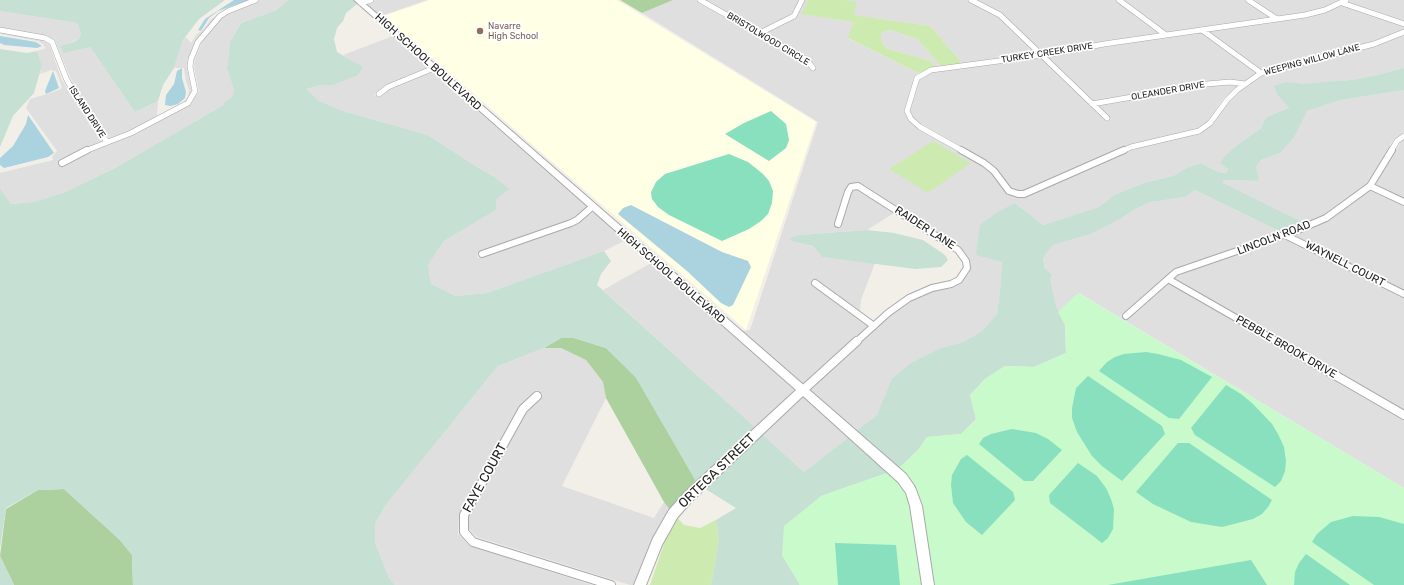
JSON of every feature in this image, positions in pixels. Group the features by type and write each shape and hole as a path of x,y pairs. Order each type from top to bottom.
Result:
{"street":[{"path":"62,163 77,154 137,130 188,103 196,91 190,67 191,59 198,42 220,16 228,11 256,0"},
{"path":"359,2 371,0"},
{"name":"BRISTOLWOOD CIRCLE","path":"700,0 807,60 813,68"},
{"path":"760,33 794,16 802,0"},
{"path":"971,0 1000,15 1106,118"},
{"path":"1120,0 1166,35"},
{"path":"1248,0 1277,19"},
{"name":"HIGH SCHOOL BOULEVARD","path":"359,2 902,478 911,491 916,506 928,585"},
{"path":"1344,2 1404,24"},
{"name":"TURKEY CREEK DRIVE","path":"1013,193 1009,191 994,171 984,163 915,123 907,111 917,78 931,70 1041,55 1277,19 1325,10 1344,2"},
{"name":"ISLAND DRIVE","path":"0,30 45,38 52,42 66,78 73,91 107,142"},
{"path":"1202,30 1261,73"},
{"name":"WEEPING WILLOW LANE","path":"1013,193 1024,194 1131,148 1199,131 1210,123 1227,100 1245,84 1261,73 1374,44 1404,32"},
{"path":"379,94 388,87 434,68"},
{"name":"OLEANDER DRIVE","path":"1092,104 1207,84 1230,82 1245,84"},
{"name":"LINCOLN ROAD","path":"1126,316 1176,272 1285,235 1326,218 1370,186 1397,141 1404,136"},
{"name":"RAIDER LANE","path":"802,391 874,326 908,298 932,288 951,284 959,280 965,273 966,261 958,250 858,186 851,187 848,192 838,224"},
{"path":"1370,186 1404,202"},
{"path":"482,254 571,223 577,220 592,207"},
{"name":"WAYNELL COURT","path":"1285,235 1404,294"},
{"name":"PEBBLE BROOK DRIVE","path":"1168,279 1404,415"},
{"path":"815,283 874,326"},
{"name":"ORTEGA STREET","path":"640,585 657,542 673,514 688,497 802,391"},
{"name":"FAYE COURT","path":"536,396 523,409 464,515 464,532 473,542 611,585"}],"shaded area":[{"path":"0,0 225,0 199,19 183,40 174,68 163,85 158,101 135,112 90,47 64,53 60,46 79,39 81,33 77,23 0,11"},
{"path":"259,0 288,0 277,10 241,23 230,42 227,69 234,90 232,97 223,103 225,105 115,168 63,193 33,202 11,204 0,188 0,173 53,160 52,157 57,151 26,108 30,99 61,89 62,87 56,71 51,70 40,74 42,65 37,51 46,48 43,46 44,45 38,41 0,34 0,32 42,40 49,44 62,80 102,142 76,152 57,164 62,166 79,155 156,123 191,103 199,91 194,67 195,58 202,42 222,16"},
{"path":"288,0 353,0 357,4 346,13 343,21 337,28 334,39 337,52 363,67 358,75 333,85 320,85 306,89 319,101 346,112 428,135 493,176 509,189 496,200 496,210 444,241 428,265 431,284 456,296 487,293 604,251 611,261 601,274 597,285 756,428 697,483 636,378 606,348 574,338 561,338 544,348 498,366 385,506 375,523 375,543 389,578 395,585 133,585 132,555 120,540 64,489 38,490 6,508 0,549 0,188 11,204 33,202 63,193 115,168 224,105 223,103 232,97 234,90 227,69 230,42 241,23 277,10"},
{"path":"375,0 427,0 384,15 382,17 384,18 382,19 365,3"},
{"path":"430,0 617,0 816,122 746,330 384,16"},
{"path":"673,0 696,0 804,61 811,70 817,69 809,60 764,33 796,17 805,0 808,0 802,14 853,22 849,39 918,73 914,77 904,111 912,124 982,164 1014,196 1133,149 1201,132 1213,124 1230,101 1240,91 1264,75 1376,46 1404,34 1404,68 1351,80 1303,85 1286,82 1275,86 1278,96 1289,108 1266,117 1261,128 1240,143 1226,173 1218,172 1201,163 1188,167 1173,176 1144,183 1114,195 1099,207 1043,225 1015,203 977,255 1002,261 997,314 982,331 963,342 941,348 883,402 877,415 856,431 808,391 891,315 911,300 934,291 952,287 961,282 968,274 970,268 969,260 961,249 955,244 865,186 860,184 848,186 844,191 834,226 841,227 851,192 854,189 859,189 894,213 867,230 800,235 791,241 813,246 822,257 875,263 861,300 860,312 816,279 810,283 867,327 802,385 739,331 740,329 743,331 750,330 818,122 642,13"},
{"path":"704,0 800,0 791,16 760,31"},
{"path":"844,0 966,0 977,4 998,16 1037,54 963,64 930,26 853,15"},
{"path":"975,0 1117,0 1161,34 1043,53 1002,14"},
{"path":"1122,0 1245,0 1273,18 1167,34"},
{"path":"1250,0 1342,0 1323,9 1278,17"},
{"path":"1350,0 1404,0 1404,22 1346,3"},
{"path":"1343,5 1404,25 1404,29 1371,43 1261,71 1206,31 1327,11"},
{"path":"229,9 217,16 195,43 188,59 187,68 192,92 185,103 130,131 110,139 77,90 55,41 48,37 0,29 0,11 77,23 81,33 79,39 61,46 90,47 135,112 158,101 157,116 181,104 188,97 189,91 184,68 174,68 183,40 186,37 191,43 211,19"},
{"path":"890,30 917,39 942,67 936,68 931,61 888,49 881,41 881,33"},
{"path":"1201,32 1257,73 1243,82 1235,81 1093,102 1046,56"},
{"path":"393,36 429,68 386,86 374,95 379,96 390,87 432,71 590,209 570,220 477,253 478,258 572,225 594,212 626,240 604,251 487,293 456,296 431,284 428,265 444,241 496,210 496,200 508,189 493,176 428,135 346,112 319,101 305,89 320,85 333,85 362,67 343,55"},
{"path":"0,49 27,53 37,51 42,65 34,93 13,116 0,147"},
{"path":"1040,57 1106,121 1111,119 1096,105 1158,96 1208,86 1231,84 1239,85 1223,99 1207,122 1196,129 1129,146 1023,192 1012,189 998,171 974,154 923,125 914,118 910,111 920,78 932,71"},
{"path":"1404,68 1404,90 1341,100 1307,111 1294,137 1280,153 1261,160 1256,167 1259,178 1258,181 1223,180 1223,183 1300,221 1281,232 1195,190 1185,197 1151,202 1135,209 1120,219 1091,234 1053,245 1043,258 1045,269 1052,275 1050,278 1056,306 1065,325 1066,353 1034,367 1005,366 985,379 970,395 976,419 961,434 927,437 919,449 899,468 856,431 877,415 892,379 911,363 941,348 963,342 982,331 997,314 1002,262 976,255 980,225 996,213 1015,203 1043,225 1099,207 1114,195 1144,183 1173,176 1188,167 1201,163 1218,172 1226,173 1228,169 1220,163 1226,155 1261,128 1266,117 1289,108 1278,96 1274,86 1286,82 1303,84 1351,80"},
{"path":"1404,90 1404,132 1394,139 1366,185 1323,216 1295,228 1173,270 1120,316 1127,320 1170,283 1404,418 1404,488 1079,293 1058,312 1050,278 1045,269 1043,258 1053,245 1091,234 1120,219 1135,209 1151,202 1185,197 1195,190 1281,232 1300,221 1222,183 1223,180 1258,181 1259,178 1256,167 1261,160 1280,153 1307,111 1341,100"},
{"path":"1404,140 1404,200 1374,186 1393,154"},
{"path":"1371,189 1404,204 1404,291 1292,235 1330,220"},
{"path":"867,230 894,233 923,240 945,255 948,260 941,267 915,269 822,257 813,246 791,241 790,238 800,235"},
{"path":"1286,238 1404,297 1404,411 1174,279 1189,271"},
{"path":"651,263 796,391 756,428 603,290"},
{"path":"544,348 561,348 586,360 603,382 606,398 562,486 654,518 664,502 670,510 635,585 630,585 477,537 469,529 469,515 527,411 543,394 536,390 519,409 459,514 458,534 470,546 592,585 395,585 389,578 375,543 375,522 385,506 498,366"},
{"path":"802,396 849,437 804,472 762,434"},
{"path":"762,434 804,472 849,437 890,472 821,496 782,555 800,585 711,585 719,539 716,520 736,508 704,488"},
{"path":"0,556 14,585 0,585"}],"green space":[{"path":"620,0 673,0 642,13"},
{"path":"808,0 844,0 857,2 854,15 930,26 963,64 942,67 917,39 890,30 881,33 881,41 888,49 931,61 936,68 918,73 848,38 853,22 801,14"},
{"path":"771,111 786,124 789,140 786,148 769,161 725,134 744,123"},
{"path":"933,141 971,163 928,193 889,169"},
{"path":"729,154 748,162 763,174 769,181 773,191 772,203 768,214 749,229 722,241 669,215 658,207 652,199 651,192 656,182 665,174"},
{"path":"1078,293 1404,488 1404,585 933,585 921,505 899,468 919,449 927,437 961,434 976,420 970,395 985,379 1005,366 1034,367 1066,353 1065,325 1058,312"},
{"path":"561,338 574,338 606,348 637,378 697,483 670,510 664,502 606,398 603,382 586,360 561,348 544,348"},
{"path":"1146,352 1181,360 1212,377 1179,419 1169,418 1099,371 1107,362 1115,357 1124,354"},
{"path":"1088,376 1162,426 1165,434 1122,481 1102,466 1092,456 1077,432 1072,418 1072,408 1076,388"},
{"path":"1226,385 1241,394 1253,404 1272,424 1278,434 1284,447 1286,461 1285,471 1281,481 1275,487 1195,435 1191,428"},
{"path":"1012,429 1036,433 1048,439 1062,450 1033,481 1024,481 979,444 983,438 991,434"},
{"path":"1178,443 1189,443 1272,500 1268,507 1262,514 1253,519 1222,527 1191,522 1153,504 1136,492"},
{"path":"967,455 1013,492 1015,500 982,535 966,522 953,503 951,485 952,475 961,459"},
{"path":"1078,463 1097,476 1106,488 1114,509 1113,529 1108,538 1102,543 1050,503 1049,495"},
{"path":"890,472 906,493 911,507 922,585 800,585 782,555 784,526 821,496"},
{"path":"64,489 120,540 132,555 133,585 14,585 0,556 6,509 38,490"},
{"path":"1353,516 1379,517 1404,524 1404,585 1374,585 1312,542 1317,534 1331,522"},
{"path":"677,517 684,525 700,528 716,520 719,539 711,585 650,585 668,532"},
{"path":"835,543 896,545 900,585 838,585"},
{"path":"1306,554 1350,585 1294,585 1295,572 1299,563"},
{"path":"1251,560 1267,585 1108,585"}],"water":[{"path":"234,0 249,0 218,11 209,18 201,31 198,30 205,19"},
{"path":"0,36 36,42 42,46 37,48 4,45 0,43"},
{"path":"182,68 182,78 186,92 185,98 178,104 171,106 165,105 166,95 174,84 177,71"},
{"path":"53,71 59,88 46,94 45,91"},
{"path":"28,115 54,153 48,157 4,168 0,165 0,158 13,146 26,124"},
{"path":"631,205 722,252 748,261 751,267 733,305 729,307 721,303 687,271 618,214 623,208"}],"place":[{"name":"Navarre High School","path":"480,31"}]}
